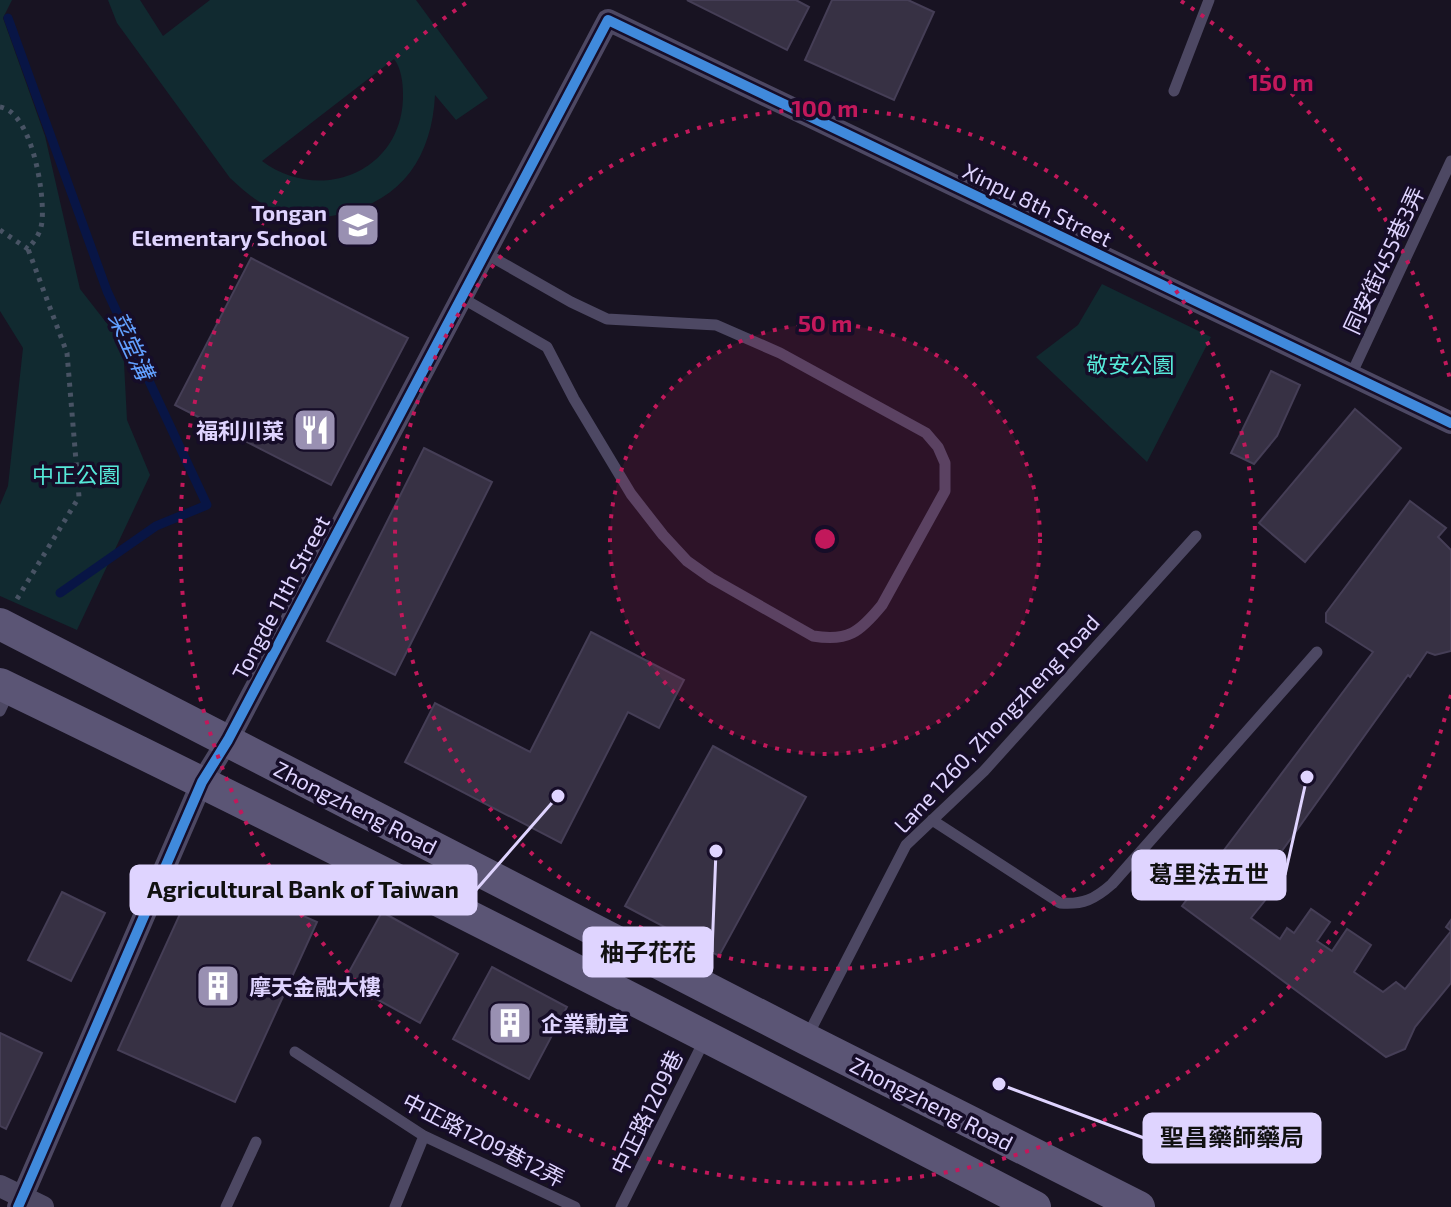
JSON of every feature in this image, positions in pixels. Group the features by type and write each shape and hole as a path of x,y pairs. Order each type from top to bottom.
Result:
{"street":[{"name":"Tongde 11th Street","path":"20,1202 202,782 228,740 608,20"},
{"name":"Xinpu 8th Street","path":"608,20 1451,423"},
{"name":"Zhongzheng Road","path":"5,618 228,740 806,1039 1139,1207"},
{"name":"Zhongzheng Road","path":"3,695 202,782 707,1036 1035,1207"},
{"path":"0,1186 20,1202 43,1207"}],"lane":[{"path":"1174,91 1209,0"},
{"name":"同安街455巷3弄","path":"1351,375 1451,161"},
{"path":"462,298 547,347 631,494 687,561 813,636 832,639 851,635 868,622 882,605 945,491 945,463 938,447 926,433 780,353 716,325 607,319 485,253"},
{"name":"Lane 1260, Zhongzheng Road","path":"806,1039 906,845 984,771 1196,536"},
{"path":"932,820 1060,903 1079,904 1097,897 1112,884 1317,652"},
{"name":"中正路1209巷","path":"621,1207 707,1036"},
{"name":"中正路1209巷12弄","path":"295,1052 424,1136 575,1207"},
{"path":"395,1207 424,1136"},
{"path":"226,1207 256,1142"}],"path":[{"path":"0,107 17,116 38,167 42,220 39,235 28,249"},
{"path":"0,230 28,249 67,353 79,497 5,618"}],"green space":[{"name":"中正公園","path":"0,0 12,0 3,18 45,136 80,289 123,344 127,420 150,475 77,630 0,596 0,505 8,486 23,348 0,311"},
{"path":"108,0 140,0 163,36 210,0 416,0 488,98 456,120 435,95 428,137 410,172 397,186 363,207 341,214 293,217 263,204 230,178 117,23","holes":["394,59 403,89 400,121 390,143 374,161 355,173 333,179 309,180 285,174 262,161"]},
{"name":"敬安公園","path":"1102,284 1211,337 1147,462 1036,357 1078,325"}],"building":[{"path":"687,0 796,0 809,7 787,50"},
{"path":"832,0 908,0 934,12 894,100 805,60"},
{"path":"251,258 408,338 331,485 175,405"},
{"path":"1271,371 1300,385 1277,436 1254,464 1231,453"},
{"path":"1355,409 1401,448 1305,562 1259,523"},
{"path":"424,448 492,482 395,675 327,641"},
{"path":"1410,501 1446,528 1438,537 1451,550 1451,651 1435,655 1427,652 1410,677 1408,675 1264,876 1271,893 1251,918 1280,939 1287,928 1294,933 1311,909 1330,922 1317,941 1332,951 1347,929 1371,945 1354,972 1383,992 1396,982 1405,989 1451,931 1451,983 1415,1027 1405,1049 1386,1057 1182,906 1373,652 1326,622 1326,613"},
{"path":"591,632 684,680 659,728 628,712 561,843 405,762 435,703 530,752"},
{"path":"713,746 806,797 719,956 625,906"},
{"name":"摩天金融大樓","path":"200,870 317,922 235,1102 118,1050"},
{"path":"62,892 105,913 71,981 28,960"},
{"path":"382,912 458,954 420,1023 344,981"},
{"name":"企業勳章","path":"492,967 567,1007 529,1079 453,1039"},
{"path":"0,1033 42,1053 6,1129 0,1126"}],"waterway":[{"name":"菜堂溝","path":"8,18 107,291 207,505 156,526 60,593"}],"cycle path":[{"path":"18,1207 202,782 228,740 608,20 1451,423"}],"place":[{"name":"Tongan Elementary School","path":"358,225"},
{"name":"福利川菜","path":"315,430"},
{"name":"葛里法五世","path":"1307,777"},
{"name":"Agricultural Bank of Taiwan","path":"558,796"},
{"name":"柚子花花","path":"716,851"},
{"name":"摩天金融大樓","path":"218,986"},
{"name":"企業勳章","path":"510,1023"},
{"name":"聖昌藥師藥局","path":"999,1084"}]}
